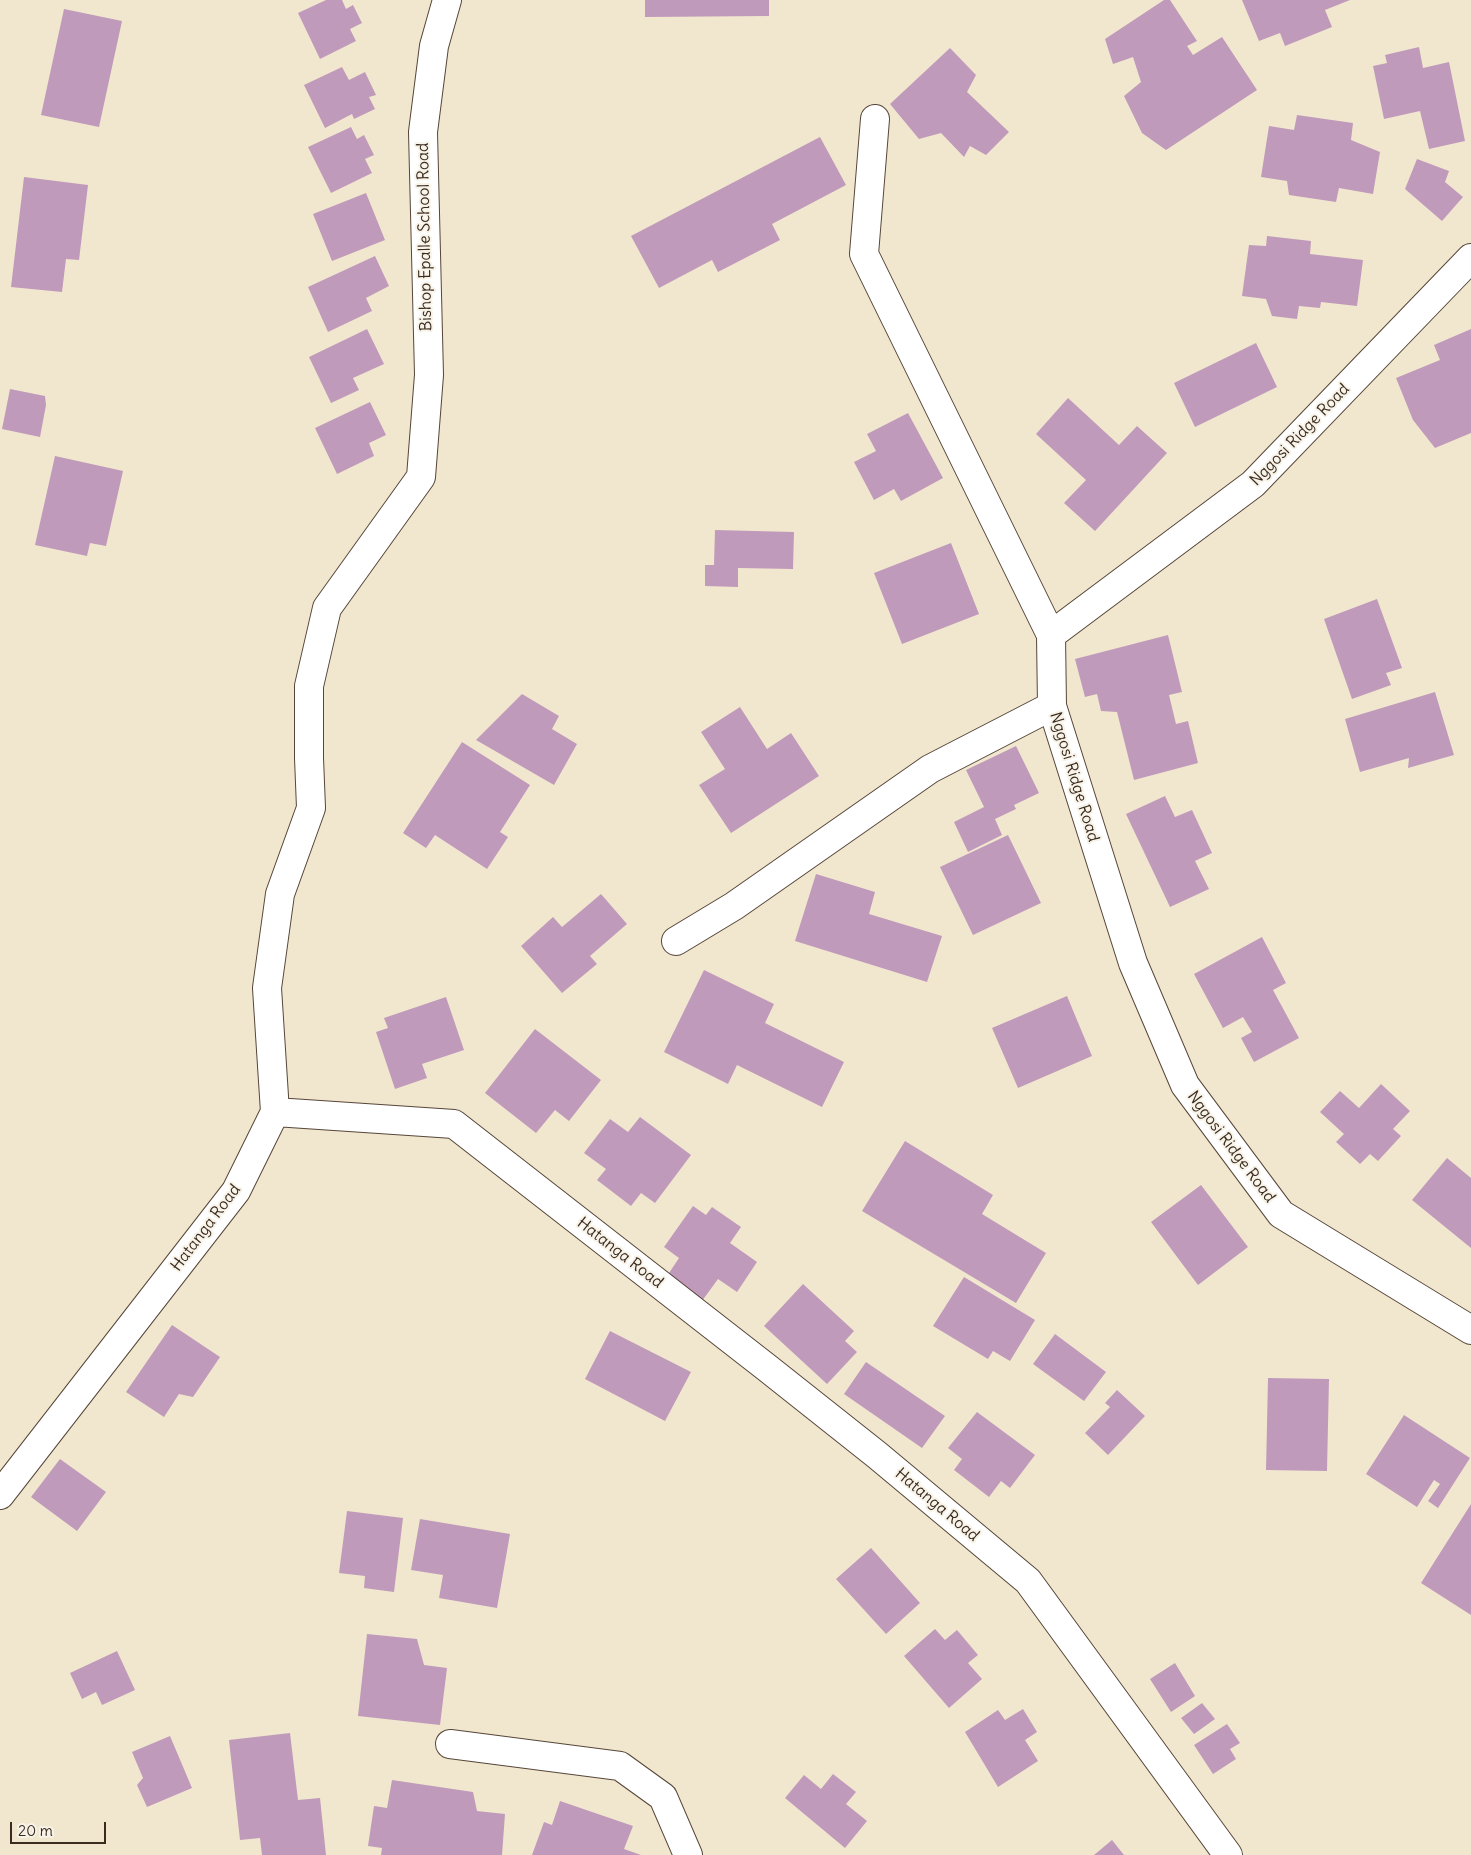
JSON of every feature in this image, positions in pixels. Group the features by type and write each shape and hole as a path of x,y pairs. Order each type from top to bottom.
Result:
{"street":[{"name":"Bishop Epalle School Road","path":"275,1112 267,988 280,894 311,808 309,686 327,608 421,477 428,375 423,132 434,46 447,0"},
{"path":"875,119 864,254 1051,635"},
{"name":"Nggosi Ridge Road","path":"1471,258 1253,484 1051,635 1052,706 1133,963 1185,1084 1281,1214 1471,1330"},
{"path":"676,941 734,906 930,769 1052,706"},
{"name":"Hatanga Road","path":"0,1495 236,1190 275,1112 454,1124 759,1361 1028,1581 1228,1855"},
{"path":"450,1744 620,1766 663,1798 688,1855"}],"building":[{"path":"326,0 342,0 346,9 353,5 362,23 350,29 356,41 320,59 298,13"},
{"path":"645,0 769,0 769,16 645,17"},
{"path":"1164,0 1170,0 1197,41 1187,46 1193,55 1222,37 1257,90 1166,150 1142,133 1124,96 1141,82 1133,57 1113,64 1105,39"},
{"path":"1242,0 1350,0 1325,10 1332,27 1285,46 1280,33 1259,41"},
{"path":"64,9 122,21 99,127 41,115"},
{"path":"1419,47 1423,68 1449,62 1465,141 1429,149 1420,111 1384,119 1373,66 1387,63 1385,55"},
{"path":"950,48 976,75 967,92 1009,132 986,155 970,146 964,157 941,133 919,139 890,104"},
{"path":"342,67 349,80 365,72 376,95 369,97 375,109 354,119 352,114 325,128 304,85"},
{"path":"1297,115 1353,123 1351,140 1380,152 1373,194 1339,188 1336,202 1289,195 1287,181 1261,177 1269,126 1294,130"},
{"path":"351,127 357,139 364,135 374,155 365,159 372,173 331,193 308,147"},
{"path":"820,137 846,185 772,224 780,240 718,272 712,260 659,288 631,236"},
{"path":"1417,159 1449,171 1445,182 1463,197 1442,221 1405,189"},
{"path":"24,177 88,185 79,260 66,259 62,292 11,287"},
{"path":"366,193 385,240 332,261 313,214"},
{"path":"1267,236 1311,241 1310,254 1363,260 1357,306 1321,302 1320,308 1299,306 1297,319 1272,316 1266,299 1242,296 1249,245 1266,246"},
{"path":"375,256 389,286 366,298 372,311 328,332 308,287"},
{"path":"367,329 384,364 353,378 359,390 331,403 309,357"},
{"path":"1471,329 1471,433 1435,448 1413,420 1396,378 1440,360 1434,345"},
{"path":"1256,343 1277,387 1195,427 1174,383"},
{"path":"10,389 45,396 46,405 40,437 2,429"},
{"path":"1068,398 1119,445 1137,426 1167,453 1095,531 1064,503 1086,480 1036,434"},
{"path":"370,402 386,435 369,443 374,456 337,474 315,428"},
{"path":"908,413 943,478 901,501 894,489 874,500 854,462 876,451 867,434"},
{"path":"55,456 123,471 106,546 90,543 87,556 35,545"},
{"path":"715,530 794,532 793,569 738,568 738,587 705,586 705,565 714,565"},
{"path":"951,543 979,614 902,644 874,573"},
{"path":"1377,599 1402,668 1386,673 1391,685 1352,699 1324,619"},
{"path":"1168,635 1182,692 1169,695 1176,724 1188,721 1198,763 1134,780 1117,712 1101,711 1097,694 1085,697 1075,659"},
{"path":"1435,692 1454,755 1408,768 1409,758 1360,772 1345,719"},
{"path":"522,694 559,716 552,729 577,744 554,785 476,740"},
{"path":"740,707 767,749 791,733 819,776 731,833 699,785 725,769 701,732"},
{"path":"462,742 530,785 500,832 508,837 487,869 435,835 426,848 403,833"},
{"path":"1016,746 1039,793 1014,805 1016,809 995,819 1002,835 968,852 954,822 984,807 966,770"},
{"path":"1165,796 1175,817 1192,810 1212,853 1195,861 1209,889 1170,907 1126,814"},
{"path":"1008,835 1041,903 973,935 940,867"},
{"path":"816,874 875,892 869,914 942,936 927,982 795,941"},
{"path":"601,894 627,924 590,956 597,964 562,993 521,946 553,917 562,927"},
{"path":"1262,937 1286,983 1273,990 1299,1038 1254,1062 1241,1038 1252,1032 1243,1017 1223,1028 1194,974"},
{"path":"704,970 774,1004 765,1023 844,1062 822,1107 737,1065 728,1084 664,1052"},
{"path":"1067,996 1092,1056 1018,1088 992,1028"},
{"path":"446,997 464,1050 422,1064 427,1078 395,1089 376,1032 388,1028 384,1018"},
{"path":"535,1029 601,1080 569,1121 555,1110 536,1133 485,1093"},
{"path":"1381,1084 1410,1111 1393,1129 1401,1136 1378,1161 1370,1154 1360,1164 1336,1142 1344,1134 1320,1112 1340,1091 1359,1108"},
{"path":"640,1117 691,1155 655,1203 641,1193 631,1206 597,1180 606,1169 584,1153 610,1119 628,1132"},
{"path":"905,1141 993,1195 982,1214 1046,1253 1016,1303 862,1211"},
{"path":"1447,1158 1471,1178 1471,1248 1412,1200"},
{"path":"1201,1185 1248,1247 1198,1285 1151,1222"},
{"path":"693,1206 706,1215 712,1207 741,1227 730,1243 757,1262 737,1292 718,1279 702,1301 667,1276 679,1258 664,1247"},
{"path":"964,1277 1035,1320 1010,1361 993,1351 988,1359 933,1326"},
{"path":"803,1284 854,1331 845,1341 857,1352 827,1384 764,1326"},
{"path":"172,1325 220,1357 193,1397 179,1394 164,1417 126,1392"},
{"path":"610,1331 691,1372 665,1421 585,1379"},
{"path":"1055,1334 1106,1372 1084,1401 1033,1364"},
{"path":"866,1362 945,1416 922,1448 844,1394"},
{"path":"1268,1378 1329,1379 1327,1471 1266,1470"},
{"path":"1117,1390 1145,1416 1108,1455 1085,1433 1110,1407 1105,1403"},
{"path":"977,1412 1035,1455 1010,1488 1001,1481 989,1497 954,1470 962,1459 948,1448"},
{"path":"1404,1415 1470,1458 1438,1508 1428,1501 1440,1484 1434,1480 1417,1507 1366,1474"},
{"path":"60,1459 106,1492 77,1531 31,1497"},
{"path":"1471,1504 1471,1615 1421,1583"},
{"path":"347,1511 403,1518 394,1592 364,1588 365,1576 339,1573"},
{"path":"420,1519 510,1534 497,1608 439,1598 443,1575 411,1570"},
{"path":"871,1548 920,1603 886,1634 836,1579"},
{"path":"935,1629 945,1640 957,1630 978,1655 968,1663 982,1679 949,1708 904,1656"},
{"path":"367,1634 417,1639 424,1665 447,1668 440,1725 358,1716"},
{"path":"117,1651 135,1690 102,1705 96,1692 82,1699 70,1673"},
{"path":"1175,1663 1195,1696 1171,1712 1150,1679"},
{"path":"1202,1703 1215,1719 1194,1734 1181,1718"},
{"path":"1023,1709 1037,1732 1025,1740 1038,1761 998,1787 965,1732 998,1710 1005,1720"},
{"path":"1227,1724 1240,1743 1230,1749 1236,1759 1213,1774 1194,1745"},
{"path":"290,1733 298,1800 320,1798 326,1855 262,1855 260,1838 240,1840 229,1740"},
{"path":"170,1736 192,1788 147,1807 137,1785 143,1778 132,1752"},
{"path":"833,1774 856,1792 846,1804 867,1821 845,1848 785,1798 804,1775 821,1789"},
{"path":"392,1780 473,1792 477,1811 505,1814 502,1855 381,1855 382,1848 368,1846 374,1806 387,1808"},
{"path":"560,1801 633,1826 624,1849 641,1855 532,1855 544,1822 552,1825"},
{"path":"1112,1840 1124,1855 1094,1855"}]}
